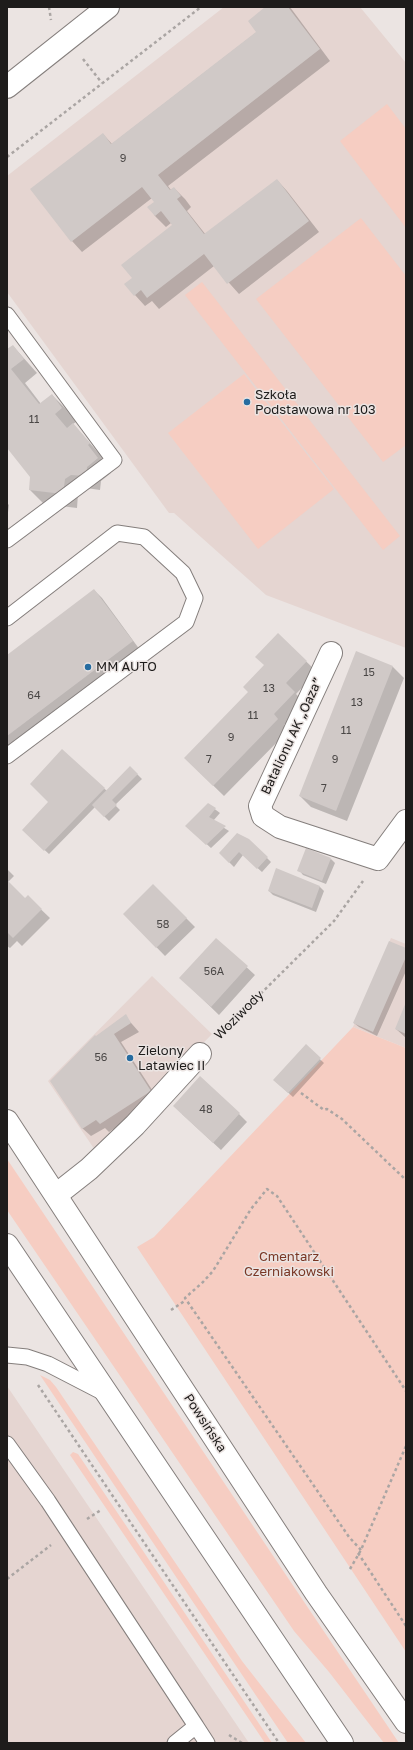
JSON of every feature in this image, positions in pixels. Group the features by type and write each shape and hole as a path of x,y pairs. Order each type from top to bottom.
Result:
{"main road":[{"path":"7,87 108,7"},
{"name":"Batalionu AK „Oaza”","path":"331,653 260,806 263,816 280,827 378,859"},
{"path":"378,859 406,821"},
{"path":"56,1195 89,1169 135,1125 200,1054"},
{"name":"Powsińska","path":"7,1121 316,1593 406,1722"},
{"path":"7,1245 342,1743"}],"lane":[{"path":"7,315 114,460 7,540"},
{"path":"7,618 117,533 144,537 183,573 195,598 186,622 7,756"},
{"path":"11,1358 27,1357 48,1364 109,1396"},
{"path":"7,1444 48,1501 207,1743"},
{"path":"175,1743 196,1726"}],"path":[{"path":"7,157 201,7"},
{"path":"82,59 102,83"},
{"name":"Woziwody","path":"200,1054 334,921 378,859"},
{"path":"302,1093 324,1110 327,1109 342,1120 406,1180"},
{"path":"171,1310 186,1300 185,1298 213,1271 251,1209 266,1189 277,1196 406,1391"},
{"path":"186,1300 349,1537 361,1550"},
{"path":"11,1358 279,1743"},
{"path":"350,1569 361,1550 406,1446"},
{"path":"83,1522 101,1510"},
{"path":"7,1579 52,1544"},
{"path":"358,1554 406,1626"}],"shaded area":[{"name":"Szkoła Podstawowa nr 103","path":"224,7 360,7 406,63 406,648 266,595 174,513 169,513 7,292 7,176"},
{"path":"391,938 406,944 406,1048 353,1027"},
{"name":"Zielony Latawiec II","path":"152,976 212,1034 97,1153 48,1081"},
{"path":"7,1386 249,1743 7,1743"}],"green space":[{"path":"387,104 406,129 406,228 340,141"},
{"path":"361,218 406,276 406,445 383,462 256,299"},
{"path":"202,282 400,536 383,550 185,295"},
{"path":"244,374 334,489 258,549 168,433"},
{"name":"Cmentarz Czerniakowski","path":"353,1027 406,1048 406,1652 137,1247 154,1237"},
{"path":"7,1159 399,1743 384,1743 329,1672 294,1631 7,1210"},
{"path":"40,1375 50,1380 56,1387 242,1661 306,1743 288,1743"},
{"path":"73,1452 78,1454 272,1743 265,1743 70,1455"}],"building":[{"path":"265,7 288,7 320,49 158,175 170,190 174,187 181,196 177,199 204,234 277,179 309,221 227,284 204,254 147,298 141,290 134,296 124,284 132,278 121,265 172,225 161,211 155,216 147,207 154,202 142,187 71,242 30,189 103,133 111,144 256,32 248,21"},
{"path":"13,345 24,359 11,369 39,404 52,394 62,408 55,414 67,428 73,423 90,443 88,445 98,458 87,467 86,476 71,475 65,479 63,494 29,490 30,477 7,448 7,349"},
{"path":"94,589 133,641 7,736 7,655"},
{"path":"278,633 307,661 286,683 295,692 274,714 278,719 213,786 184,758 248,692 243,687 264,665 255,657"},
{"path":"356,651 393,666 336,811 299,796"},
{"path":"62,749 105,788 44,851 22,830 48,802 30,784"},
{"path":"130,766 138,774 112,800 117,805 104,817 92,805"},
{"path":"208,803 216,808 209,817 226,826 206,845 185,826"},
{"path":"237,833 249,839 268,857 257,869 239,852 229,863 219,853"},
{"path":"306,848 331,858 322,881 297,871"},
{"path":"276,868 320,886 312,908 268,891"},
{"path":"7,880 25,898 28,895 42,909 13,938 8,933 7,934"},
{"path":"153,884 187,918 156,948 123,914"},
{"path":"216,938 248,966 211,1007 179,978"},
{"path":"389,941 406,948 406,957 373,1032 353,1023"},
{"path":"406,1002 406,1034 395,1029"},
{"path":"126,1014 131,1023 114,1034 151,1091 100,1124 96,1120 82,1129 50,1081 95,1035 96,1036"},
{"path":"306,1044 321,1058 288,1093 273,1080"},
{"path":"200,1076 240,1113 213,1143 173,1106"}],"place":[{"name":"Szkoła Podstawowa nr 103","path":"247,402"},
{"name":"MM AUTO","path":"88,667"},
{"name":"Zielony Latawiec II","path":"130,1058"}]}
